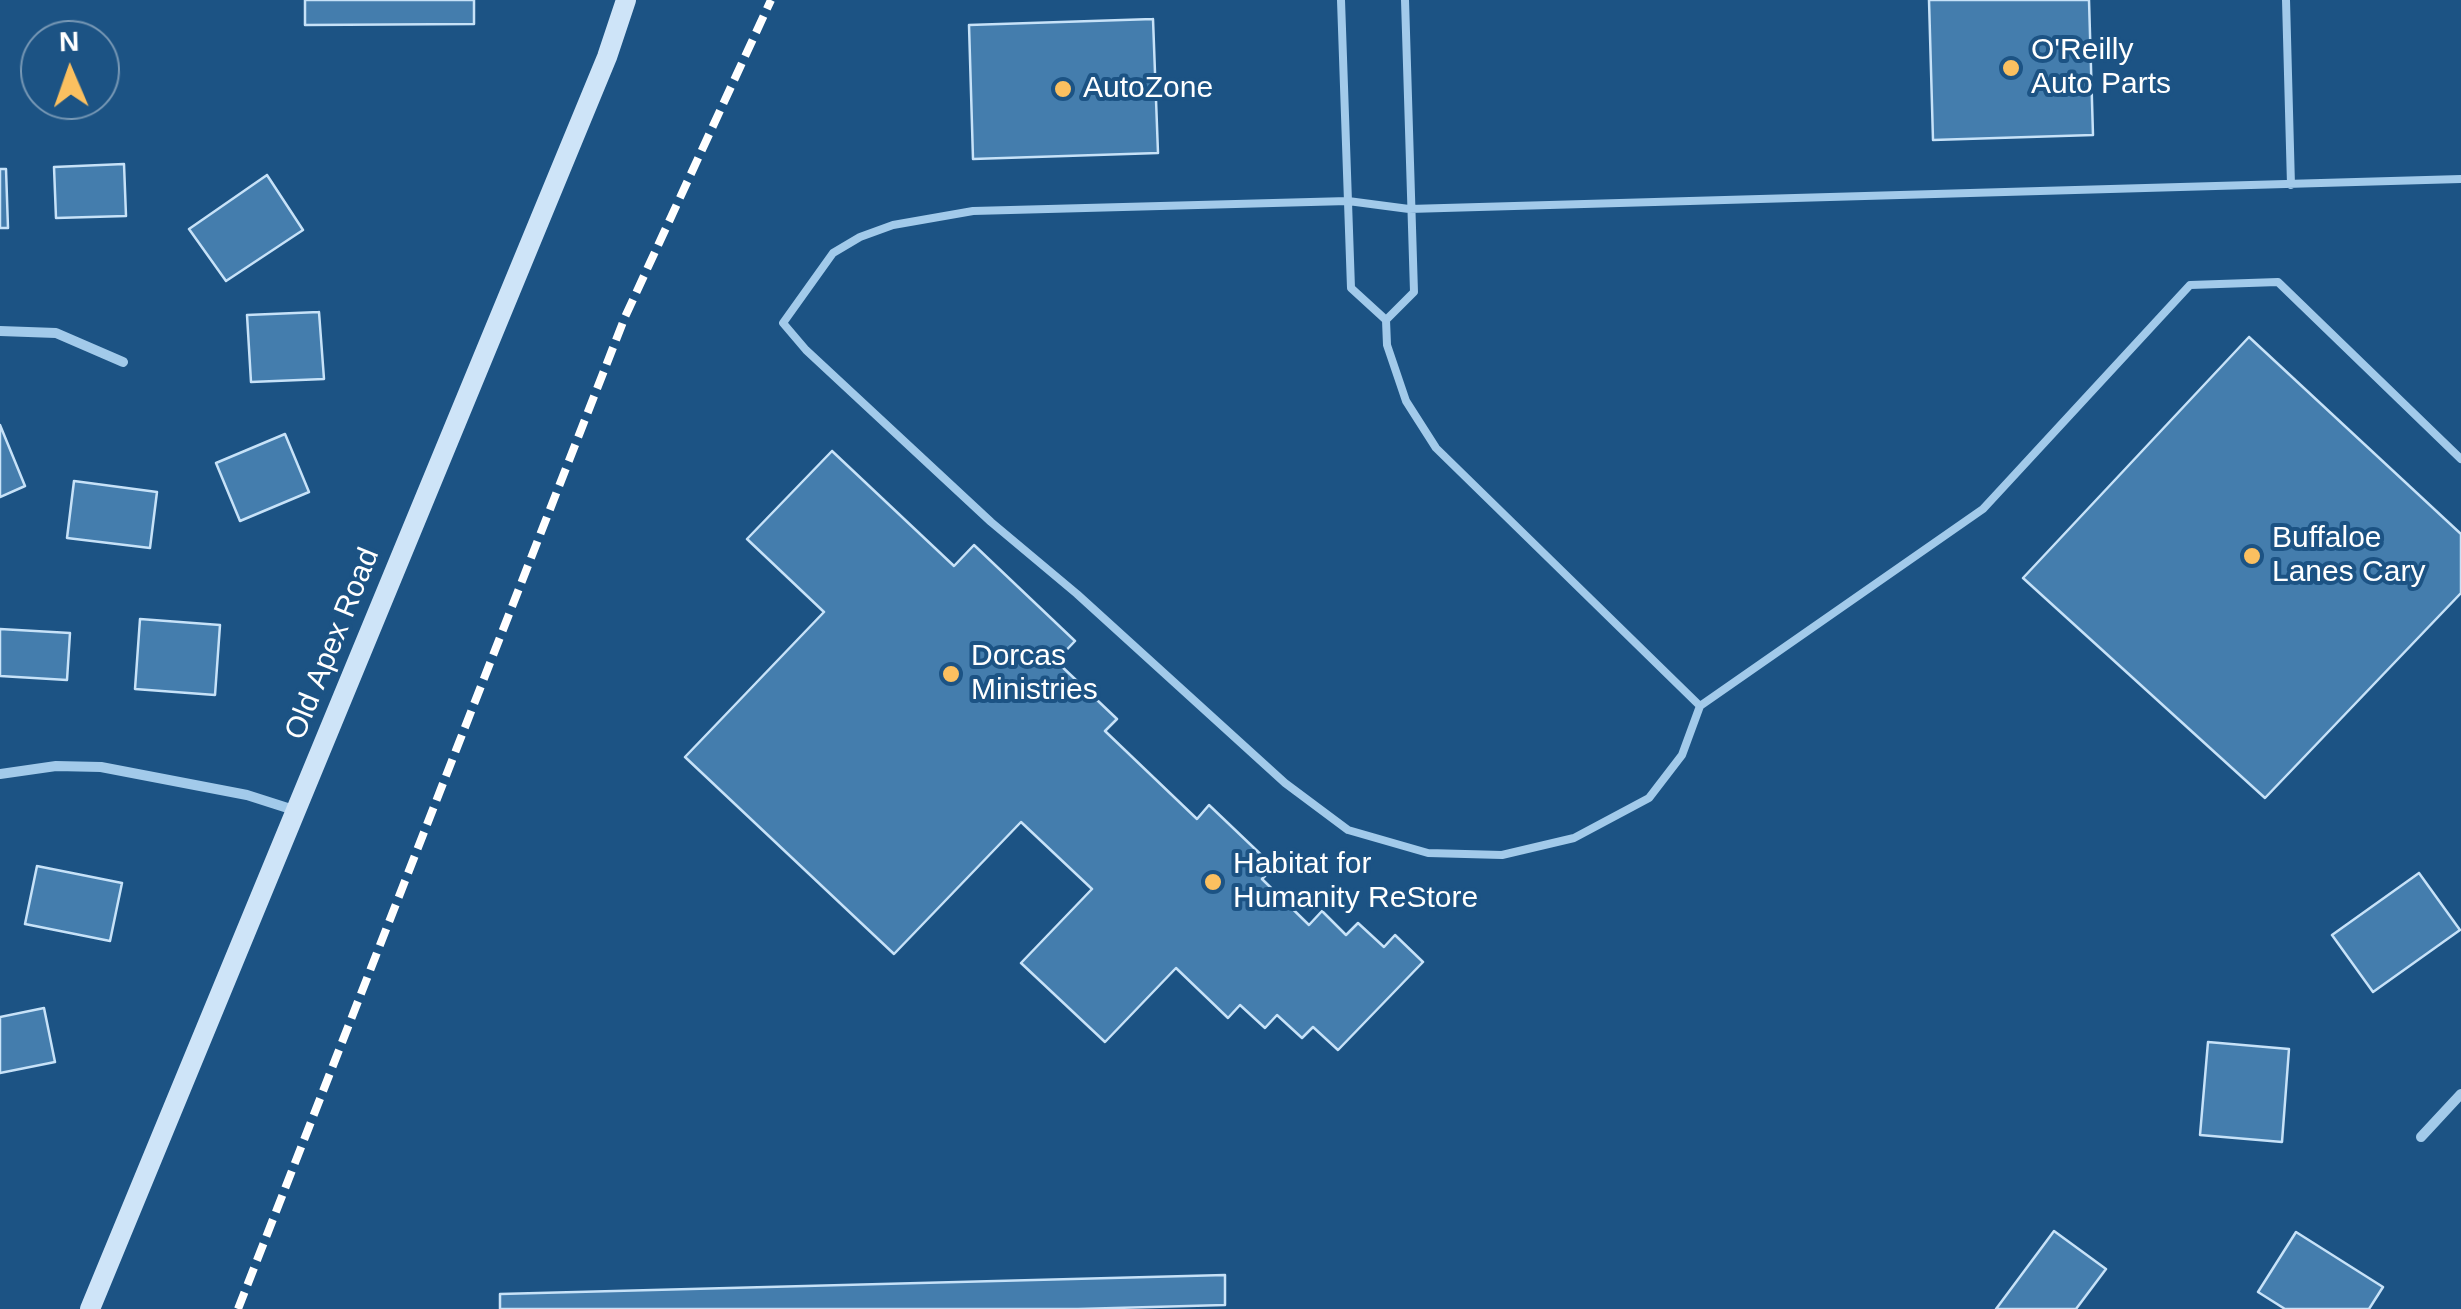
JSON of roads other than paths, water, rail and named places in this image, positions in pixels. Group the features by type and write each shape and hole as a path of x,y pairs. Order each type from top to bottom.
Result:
{"main road":[{"name":"Old Apex Road","path":"90,1309 607,56 626,0"}],"street":[{"path":"0,331 56,333 123,362"},
{"path":"0,774 56,766 101,767 247,796 297,812"},
{"path":"2421,1137 2461,1094"}],"lane":[{"path":"1341,0 1351,288 1386,320 1388,344 1406,401 1436,448 1700,706"},
{"path":"1386,320 1414,292 1405,0"},
{"path":"2286,0 2291,185"},
{"path":"2461,179 1410,208 1348,201 972,211 893,225 860,237 832,254 783,323 806,350 991,522 1285,783 1348,830 1428,853 1502,854 1574,838 1649,798 1682,755 1700,706 1984,509 2190,285 2278,282 2461,459"}],"railway":[{"path":"238,1309 625,317 771,0"}],"place":[{"name":"O'Reilly Auto Parts","path":"2011,68"},
{"name":"AutoZone","path":"1063,89"},
{"name":"Buffaloe Lanes Cary","path":"2252,556"},
{"name":"Dorcas Ministries","path":"951,674"},
{"name":"Habitat for Humanity ReStore","path":"1213,882"}]}
